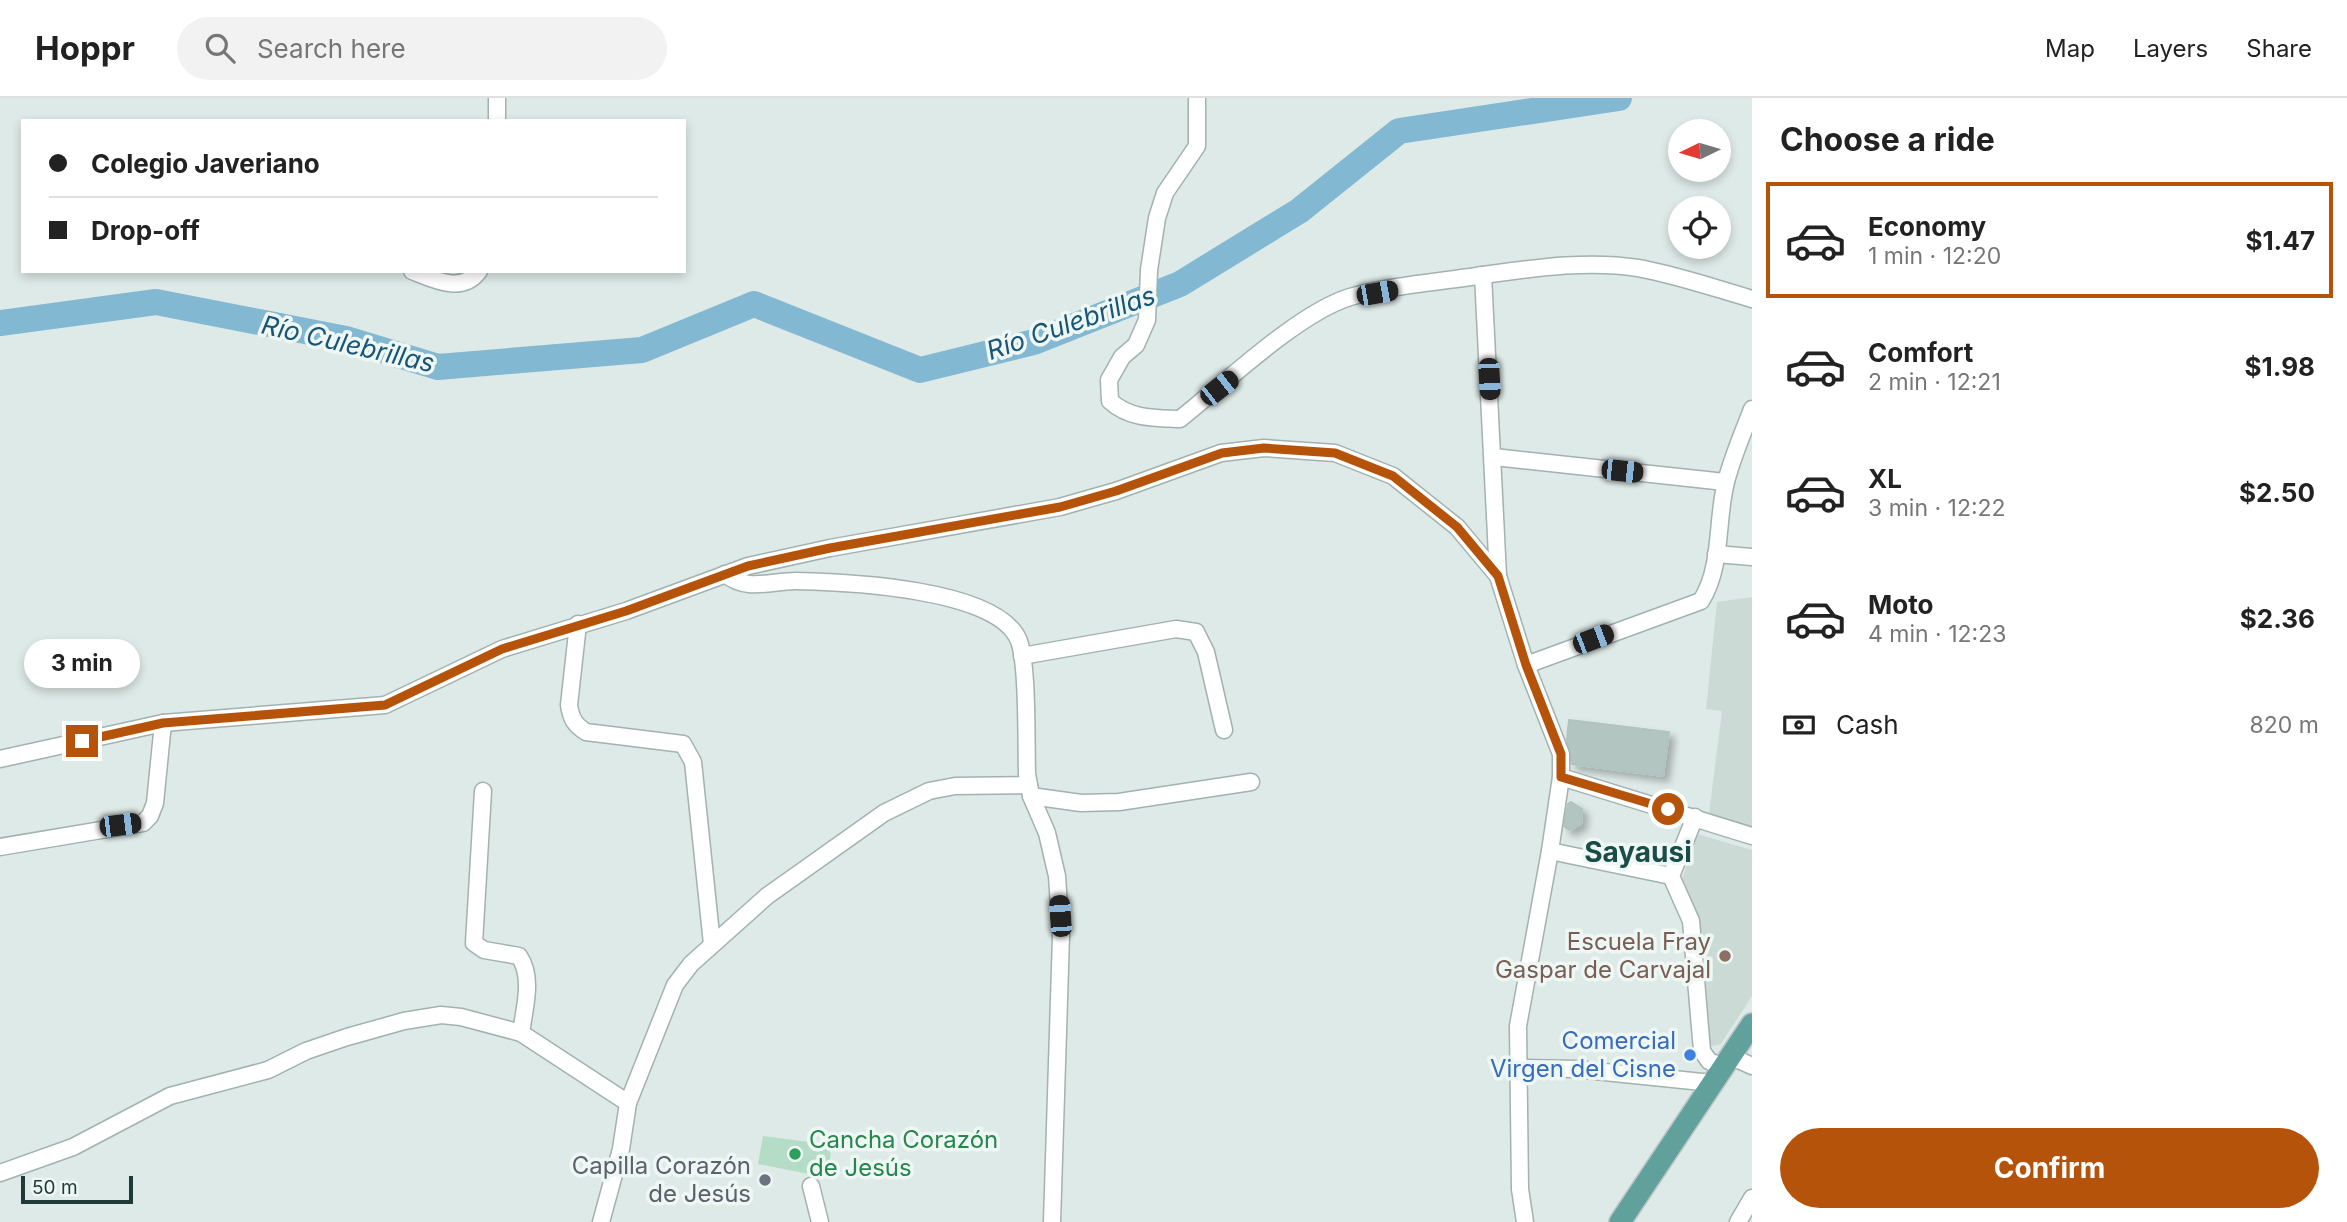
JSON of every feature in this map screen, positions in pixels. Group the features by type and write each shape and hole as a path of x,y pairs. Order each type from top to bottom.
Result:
{"main road":[{"path":"1620,1222 1752,1024"}],"street":[{"path":"497,98 497,119"},
{"path":"1197,98 1197,146 1165,193 1149,270 1143,332 1136,345 1122,357 1109,380 1110,401 1122,412 1149,418 1180,419 1297,325 1322,309 1350,297 1483,275 1582,264 1636,268 1695,281 1752,299"},
{"path":"419,273 461,285 472,281 478,273"},
{"path":"1483,275 1498,576 1526,665 1561,754 1561,777 1550,851 1518,1026 1520,1189 1525,1222"},
{"path":"1526,665 1701,601 1708,590 1716,554 1726,482 1752,409"},
{"path":"0,760 163,723 385,705 502,649 626,611 725,574 830,548 1060,507 1116,491 1222,453 1264,448 1335,453 1393,476 1457,527 1498,576"},
{"path":"1494,457 1726,482"},
{"path":"1716,554 1752,557"},
{"path":"725,574 735,583 748,585 808,581 915,589 961,602 1002,621 1019,639 1030,790 1047,833 1057,876 1061,936 1052,1222"},
{"path":"578,624 569,705 570,716 578,727 586,732 684,744 689,751 693,762 712,944"},
{"path":"1022,656 1176,629 1196,632 1206,652 1224,730"},
{"path":"0,846 143,823 150,816 155,803 163,723"},
{"path":"1561,777 1752,836"},
{"path":"601,1222 621,1150 628,1103 675,985 691,964 767,897 884,813 929,791 954,786 1030,790 1081,803 1119,802 1251,782"},
{"path":"482,791 474,943 484,950 520,956 527,978 521,1033"},
{"path":"1695,817 1671,876 1691,921 1702,1051 1709,1062 1721,1069"},
{"path":"1550,851 1671,876"},
{"path":"0,1173 73,1147 170,1096 268,1070 306,1051 404,1021 441,1015 461,1017 521,1033 628,1103"},
{"path":"1519,1068 1721,1069 1752,1066"},
{"path":"811,1186 820,1222"},
{"path":"1738,1222 1752,1198"}],"shaded area":[{"path":"1752,597 1752,828 1709,814 1722,711 1706,709 1717,602"},
{"name":"Escuela Fray Gaspar de Carvajal","path":"1697,834 1752,850 1752,996 1721,1044 1709,1047 1681,882"}],"green space":[{"name":"Cancha Corazón de Jesús","path":"763,1136 831,1145 829,1178 758,1164"}],"building":[{"path":"1569,720 1669,732 1663,776 1572,764 1567,740"},
{"path":"1571,802 1582,809 1581,824 1569,830 1564,826 1568,804"}],"waterway":[{"name":"Río Culebrillas","path":"0,323 156,302 346,339 438,367 642,350 754,304 920,370 1034,342 1180,284 1299,211 1399,131 1619,98"}],"place":[{"name":"Escuela Fray Gaspar de Carvajal","path":"1725,956"},
{"name":"Comercial Virgen del Cisne","path":"1690,1055"},
{"name":"Cancha Corazón de Jesús","path":"795,1154"},
{"name":"Capilla Corazón de Jesús","path":"765,1180"}],"district":[{"name":"Sayausi","path":"1638,852"}],"route":[{"path":"82,741 163,723 385,705 502,649 626,611 748,566 830,548 1060,507 1116,491 1222,453 1264,448 1335,453 1393,476 1457,527 1498,576 1526,665 1561,754 1561,777 1668,809"}]}
